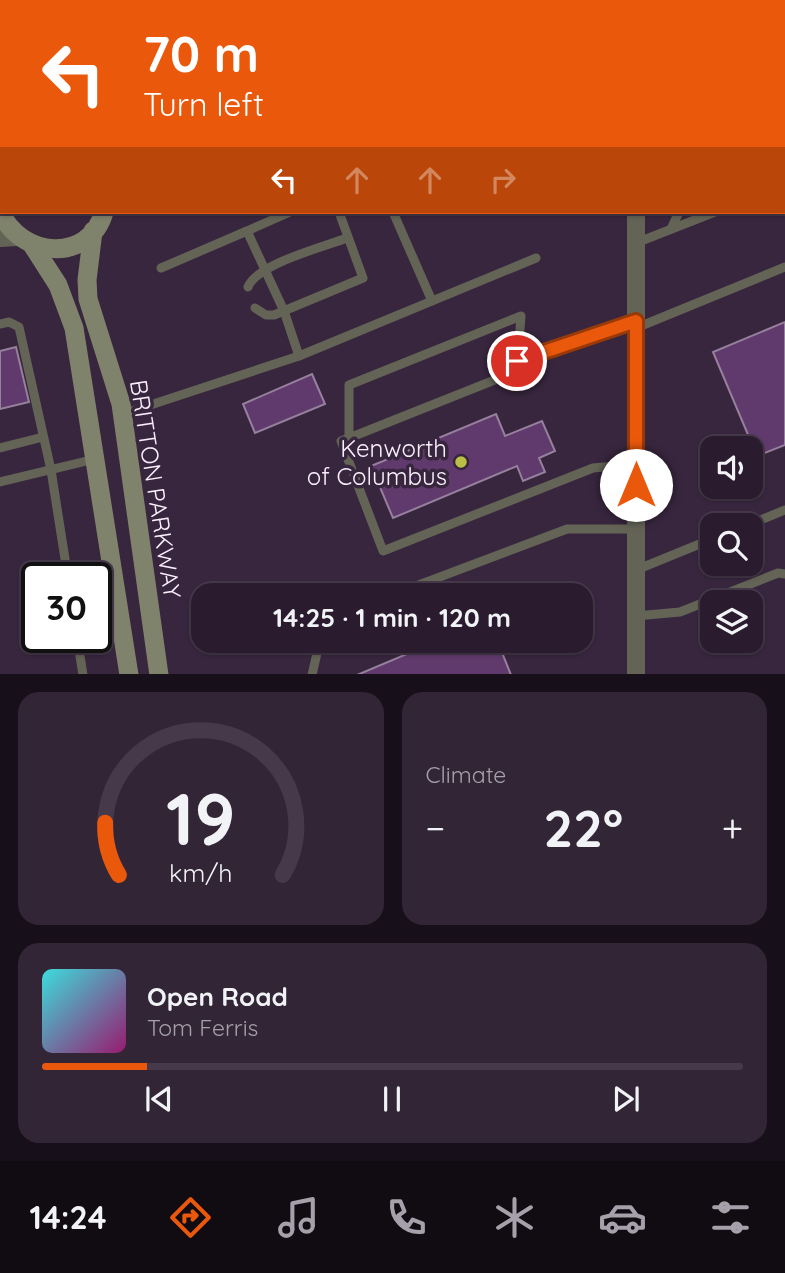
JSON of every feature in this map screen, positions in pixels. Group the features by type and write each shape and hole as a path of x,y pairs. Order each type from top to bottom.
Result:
{"main road":[{"path":"1,214 17,241 58,285 74,328 128,674"},
{"path":"17,241 49,249 65,248 80,242 93,231 102,214"},
{"name":"BRITTON PARKWAY","path":"93,231 87,279 88,299 108,356 123,414 159,674"}],"street":[{"path":"636,214 636,674"}],"lane":[{"path":"161,268 285,214"},
{"path":"255,308 266,315 284,311 363,278 340,214"},
{"path":"394,214 432,301"},
{"path":"670,230 678,214"},
{"path":"636,243 710,214"},
{"path":"247,231 284,311 299,356"},
{"path":"248,286 251,280 265,269 347,237"},
{"path":"123,414 136,412 299,356 536,258"},
{"path":"517,361 636,325 785,267"},
{"path":"349,438 349,385 521,316 517,371 349,438 341,441 383,551 593,468 636,464"},
{"path":"0,324 9,322 19,327 51,470 65,562"},
{"path":"0,448 43,437"},
{"path":"0,482 95,459"},
{"path":"763,519 785,510"},
{"path":"424,583 567,529 636,529"},
{"path":"636,570 700,545"},
{"path":"636,616 680,612 778,573 785,574"},
{"path":"80,653 83,674"},
{"path":"312,674 317,653"}],"building":[{"path":"785,322 785,445 763,454 763,436 749,436 713,352"},
{"path":"16,347 29,402 0,409 0,351"},
{"path":"312,374 325,404 255,433 243,404"},
{"name":"Kenworth of Columbus","path":"496,414 505,436 542,421 555,451 539,458 545,472 523,481 517,466 393,518 371,466"},
{"path":"409,653 502,653 511,674 359,674"}],"place":[{"name":"Kenworth of Columbus","path":"461,462"}],"route":[{"path":"517,361 636,321 636,485"}]}
